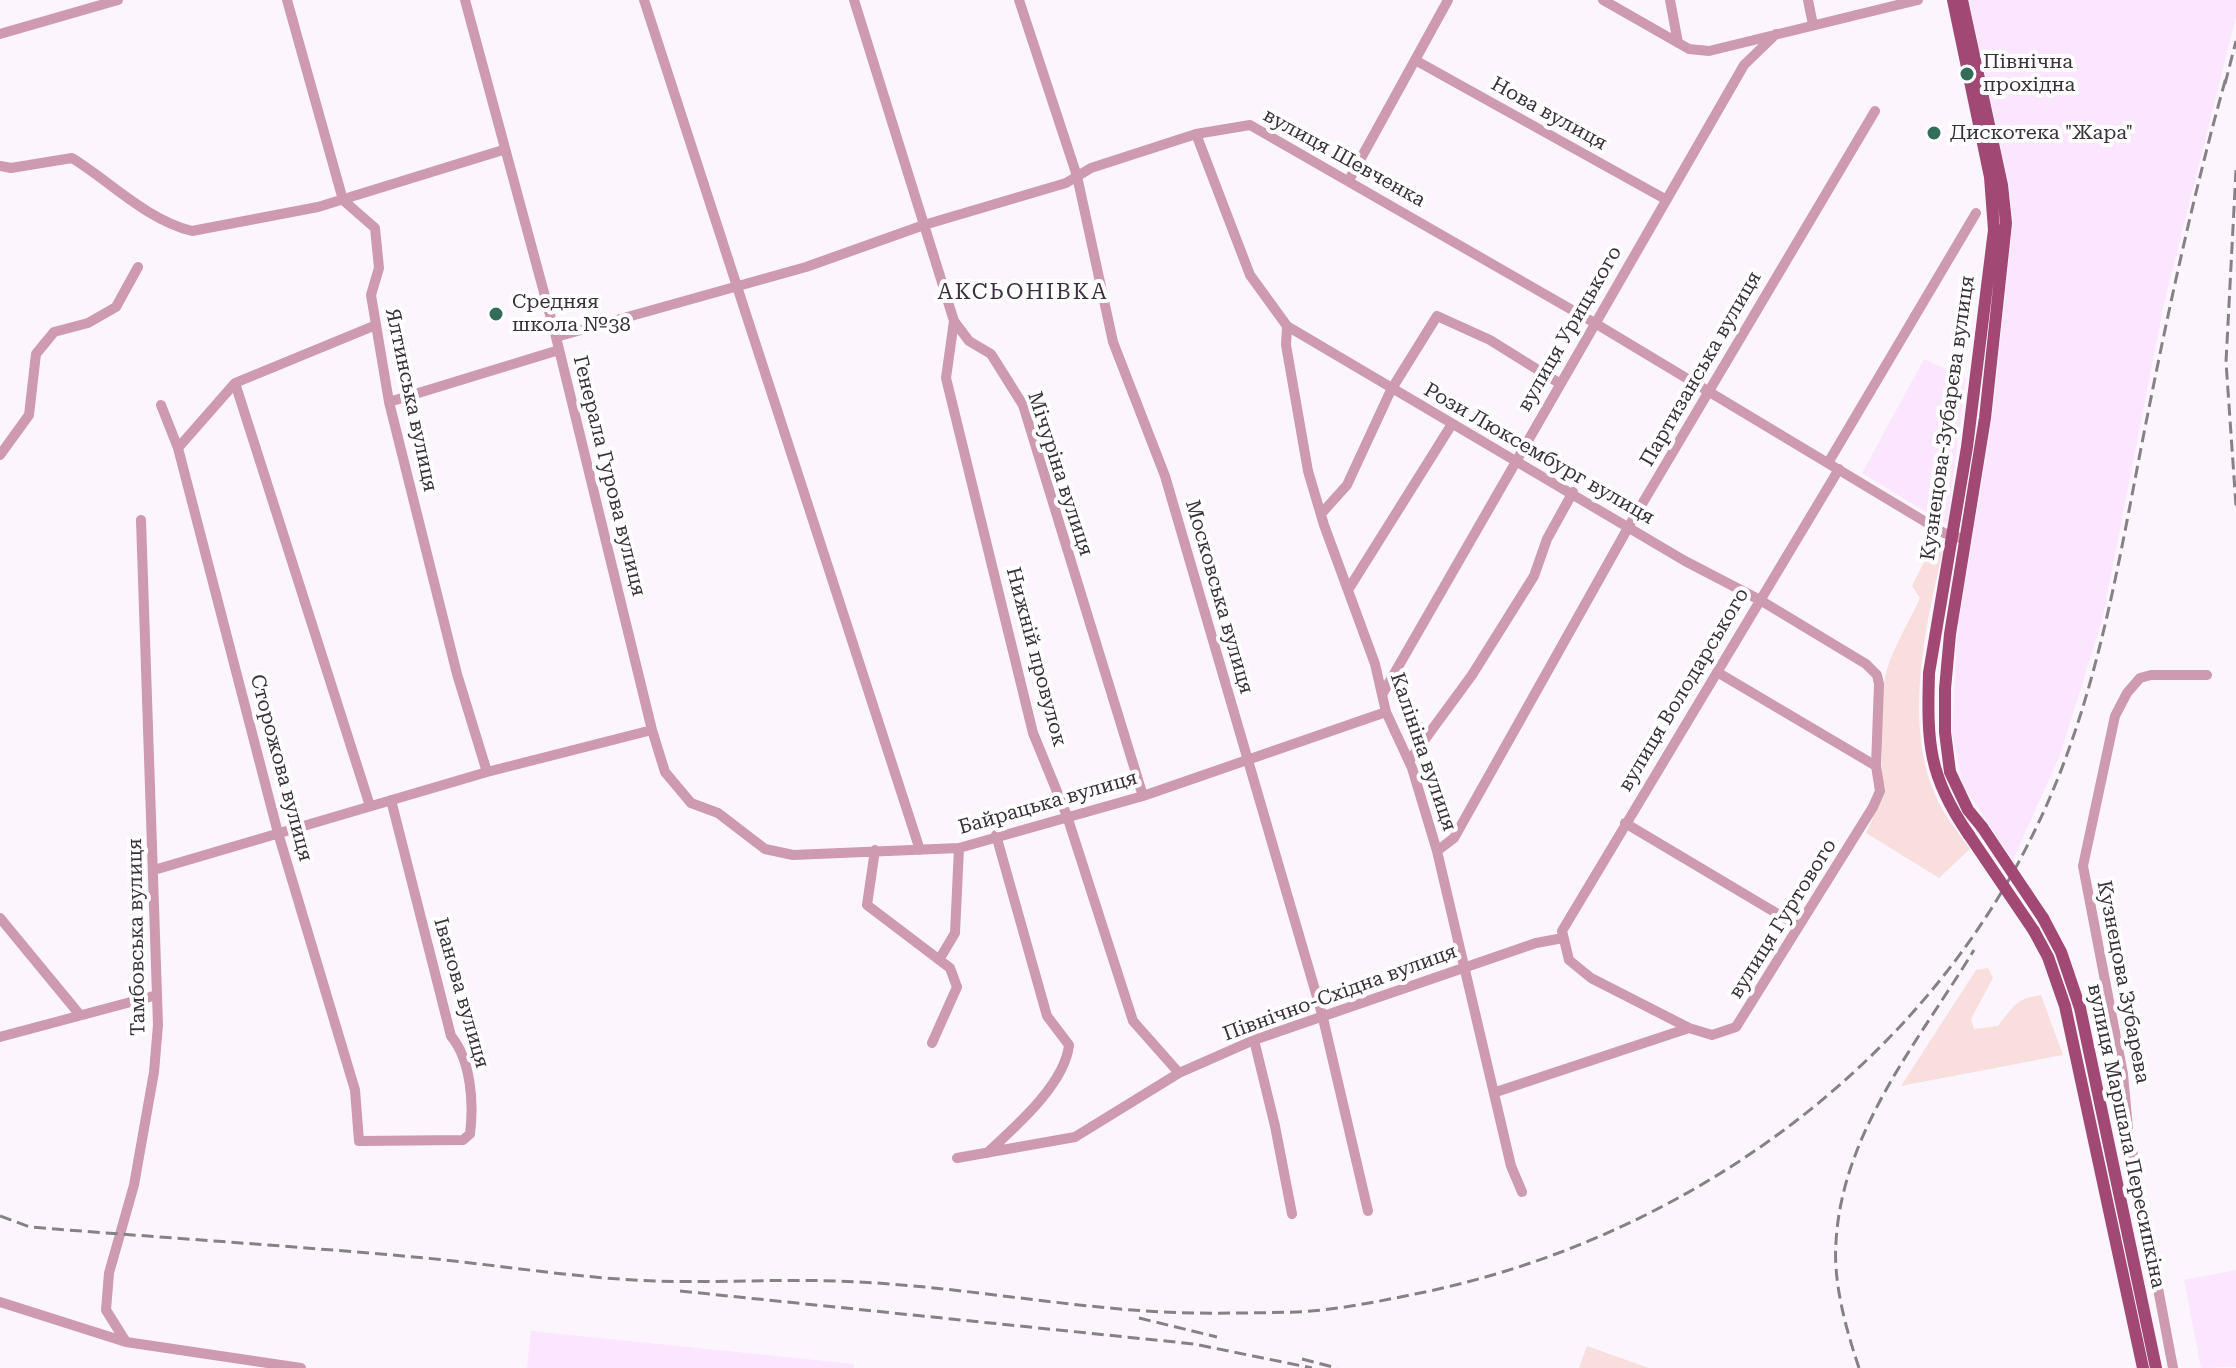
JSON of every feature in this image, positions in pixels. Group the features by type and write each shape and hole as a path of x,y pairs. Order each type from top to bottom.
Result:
{"main road":[{"name":"Кузнецова-Зубарєва вулиця","path":"1953,0 1994,213 1971,421 1929,673 1930,744 1941,793 2034,931"},
{"name":"Кузнецова-Зубарєва вулиця","path":"1962,0 2002,185 2006,223 1997,317 1950,634 1945,732 1956,788 2043,918"},
{"name":"вулиця Маршала Пересипкіна","path":"2043,918 2065,960 2080,1008 2156,1368"},
{"name":"вулиця Маршала Пересипкіна","path":"2034,931 2048,957 2065,1006 2143,1368"}],"street":[{"path":"0,34 118,0"},
{"path":"287,0 343,200"},
{"name":"Генерала Гурова вулиця","path":"465,0 503,150 556,337 652,730 665,772 691,803 718,813"},
{"path":"644,0 920,850"},
{"name":"Мічуріна вулиця","path":"854,0 954,321 969,341 991,354 1023,405 1143,796"},
{"name":"Московська вулиця","path":"1019,0 1077,176 1113,342 1165,476 1322,1014 1368,1211"},
{"path":"1349,180 1448,0"},
{"path":"1603,0 1678,43 1709,51 1918,0"},
{"path":"1670,0 1678,43"},
{"path":"1808,0 1813,25"},
{"name":"вулиця Урицького","path":"1383,693 1593,322 1744,65 1776,34"},
{"name":"Нова вулиця","path":"1415,60 1665,199"},
{"name":"Партизанська вулиця","path":"1437,851 1454,838 1629,526 1875,111"},
{"name":"вулиця Шевченка","path":"556,337 806,267 1196,134 1250,125 1593,322 1953,536 1966,540"},
{"name":"Рози Люксембург вулиця","path":"1196,134 1250,275 1287,326 1391,390 1517,459 1691,564 1760,600 1866,664 1877,675 1876,766"},
{"path":"0,166 11,168 72,158 118,192 178,227 192,231 343,200 503,150"},
{"name":"Ялтинська вулиця","path":"343,200 375,228 379,268 371,295 389,402 457,674 487,772"},
{"path":"1828,463 1976,213"},
{"path":"0,455 29,415 36,354 54,332 88,323 116,307 138,267"},
{"path":"1321,514 1347,485 1391,390 1437,316 1490,340 1559,383"},
{"name":"Нижній провулок","path":"954,321 946,378 1033,733 1067,816 1133,1021 1179,1073"},
{"path":"178,448 235,383 376,325"},
{"name":"Калініна вулиця","path":"1287,326 1286,345 1303,445 1321,514 1383,693 1386,712 1409,761 1437,851 1511,1166 1522,1192"},
{"path":"389,402 559,350"},
{"path":"235,383 370,806"},
{"name":"Сторожова вулиця","path":"161,405 178,448 278,833 355,1090 359,1141"},
{"path":"1348,590 1452,424"},
{"name":"вулиця Володарського","path":"1563,935 1625,823 1839,469"},
{"path":"1409,761 1472,675 1534,576 1547,539 1573,492"},
{"name":"Тамбовська вулиця","path":"126,1342 106,1310 109,1273 134,1185 154,1072 157,995 141,520"},
{"path":"1717,672 1876,766"},
{"name":"Кузнецова Зубарева","path":"2173,1368 2128,1129 2123,1074 2083,866 2115,716 2127,693 2140,678 2151,675 2207,675"},
{"name":"Байрацька вулиця","path":"718,813 765,849 793,855 959,848 996,835 1143,796 1386,712"},
{"path":"154,870 487,772 652,730"},
{"name":"вулиця Гуртового","path":"1496,1092 1689,1028 1712,1035 1736,1027 1877,800 1880,791 1876,766"},
{"name":"Іванова вулиця","path":"359,1141 463,1140 470,1134 472,1121 467,1064 463,1050 451,1036 391,800"},
{"path":"1625,823 1798,926"},
{"path":"985,1155 1019,1124 1042,1096 1067,1061 1069,1045 1047,1016 996,835"},
{"path":"939,960 955,933 959,848"},
{"path":"875,850 867,905 950,968 957,987 932,1043"},
{"path":"0,918 80,1015"},
{"path":"1563,935 1569,960 1591,978 1689,1028"},
{"name":"Північно-Східна вулиця","path":"957,1158 1075,1137 1179,1073 1254,1040 1322,1014 1563,935"},
{"path":"0,1037 157,995"},
{"path":"1254,1040 1292,1214"},
{"path":"0,1302 126,1342 301,1368"}],"shaded area":[{"path":"1969,0 2236,0 2236,17 2164,304 2102,621 2060,755 2013,860 1963,785 1952,732 1957,634 1992,419 2013,223 2009,184"},
{"path":"1924,359 1966,378 1947,525 1862,473"},
{"path":"1936,538 1943,550 1921,671 1920,734 1925,764 1937,800 1970,849 1939,878 1866,833 1880,792 1882,693 1886,673 1920,598 1912,586"},
{"path":"1988,968 1993,978 1971,1019 1974,1029 1998,1026 2020,1001 2041,995 2063,1055 1901,1086 1976,970"},
{"path":"2236,1270 2236,1367 2201,1368 2184,1280"},
{"path":"531,1331 854,1364 854,1368 527,1368"},
{"path":"1587,1346 1649,1368 1579,1368"}],"railway":[{"path":"2225,84 2236,41"},
{"path":"0,1216 30,1227 403,1256 624,1279 876,1283 1121,1309 1263,1313 1312,1311 1371,1303 1512,1269 1606,1233 1696,1188 1781,1132 1858,1068 1928,995 1988,914 2037,826 2075,732 2090,684 2114,587 2181,256 2227,74"},
{"path":"2236,170 2226,362 2236,506"},
{"path":"1859,1368 1845,1322 1836,1274 1841,1202 1852,1162 1887,1088 1974,950"},
{"path":"680,1291 1194,1344 1312,1368"},
{"path":"1139,1318 1217,1337"},
{"path":"1302,1359 1337,1368"}],"place":[{"name":"Північна прохідна","path":"1967,74"},
{"name":"Дискотека \"Жара\"","path":"1934,133"},
{"name":"Средняя школа №38","path":"496,314"}],"district":[{"name":"АКСЬОНІВКА","path":"1023,293"}]}
